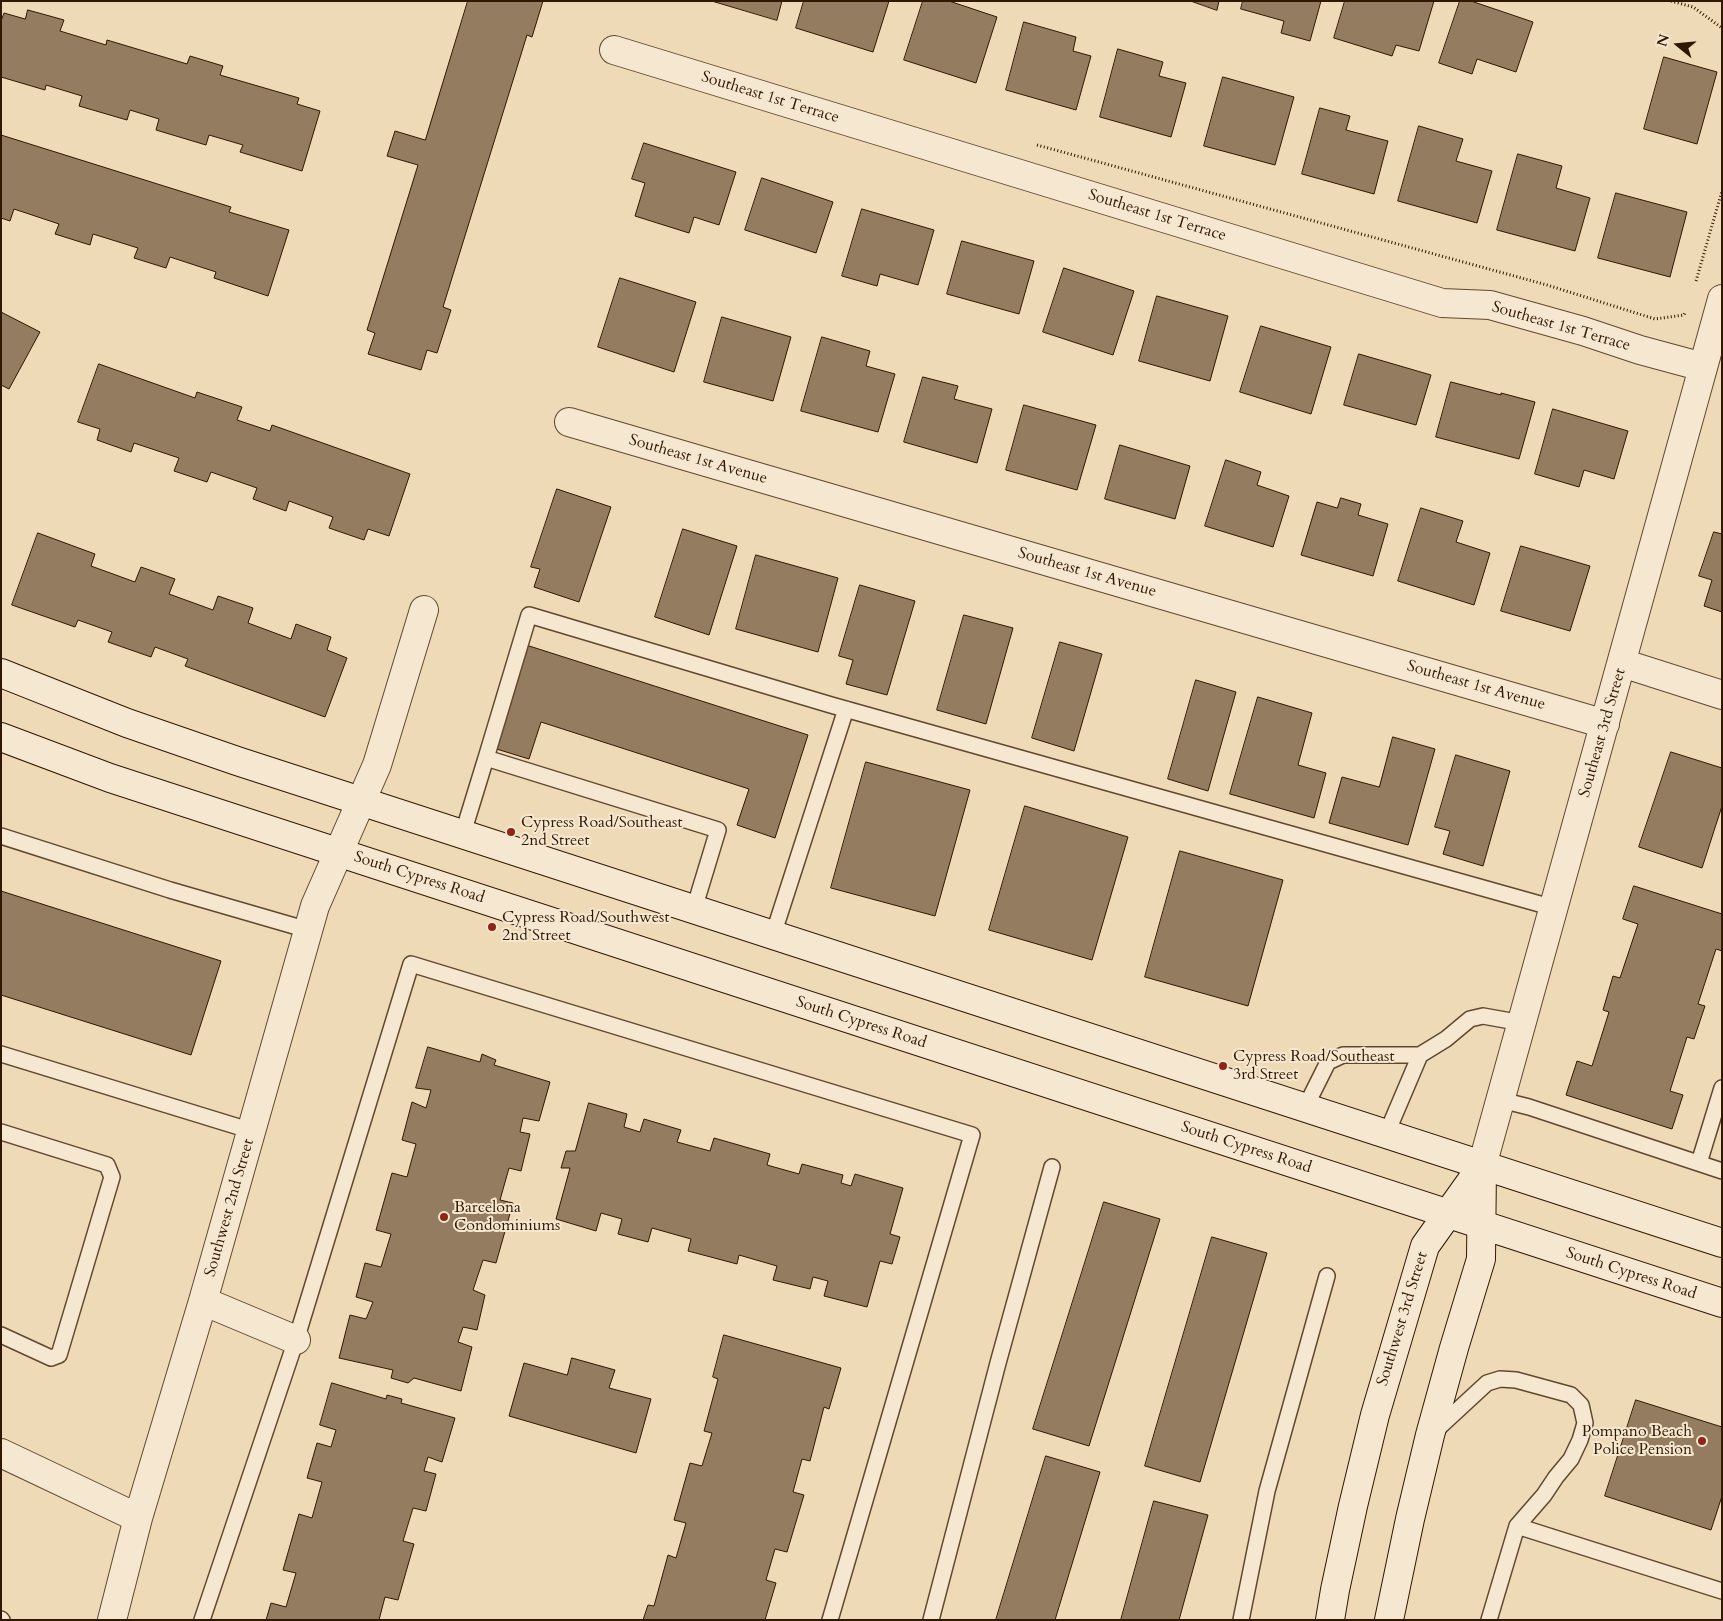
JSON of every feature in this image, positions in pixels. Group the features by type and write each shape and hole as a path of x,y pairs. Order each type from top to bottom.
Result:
{"street":[{"name":"Southeast 1st Terrace","path":"614,50 1442,303 1490,305 1703,367"},
{"name":"Southeast 3rd Street","path":"1482,1166 1721,305"},
{"name":"Southeast 1st Avenue","path":"569,422 1605,724"},
{"path":"361,801 377,765 424,610"},
{"path":"1622,663 1722,695"},
{"path":"1,673 136,726 237,761 1722,1243"},
{"name":"South Cypress Road","path":"1,737 110,778 1722,1303"},
{"name":"Southwest 2nd Street","path":"112,1620 138,1518 203,1301 315,906 361,801"},
{"path":"1389,1620 1430,1435 1481,1259 1482,1166"},
{"name":"Southwest 3rd Street","path":"1330,1620 1353,1506 1375,1415 1424,1246 1482,1166"},
{"path":"203,1301 296,1340"},
{"path":"1,1453 138,1518"}],"lane":[{"path":"463,833 529,616 846,709 1554,908"},
{"path":"774,935 846,709"},
{"path":"486,758 718,830 694,909"},
{"path":"1,836 170,890 308,930"},
{"path":"202,1620 296,1340 411,964 972,1135 830,1620"},
{"path":"1304,1108 1328,1062 1343,1055 1420,1055 1470,1019 1483,1016 1522,1024"},
{"path":"1,1054 252,1131"},
{"path":"1386,1135 1420,1055"},
{"path":"1699,1163 1722,1088"},
{"path":"1500,1100 1529,1107 1722,1170"},
{"path":"1,1132 107,1166 112,1177 59,1355 51,1358 1,1335"},
{"path":"931,1620 998,1363 1052,1167"},
{"path":"1241,1620 1267,1491 1327,1276"},
{"path":"1430,1435 1487,1383 1500,1379 1516,1380 1571,1395 1580,1405 1585,1423 1580,1440 1571,1459 1544,1495 1517,1526 1489,1620"},
{"path":"1517,1526 1722,1591"}],"path":[{"path":"1671,1 1693,7 1722,28"},
{"path":"1036,144 1547,285 1655,319 1684,315 1687,307"},
{"path":"1696,283 1722,191"}],"building":[{"path":"468,1 543,1 532,37 527,35 443,307 451,310 437,353 427,350 421,370 368,354 375,333 367,330 418,165 387,156 395,131 425,140"},
{"path":"712,1 782,1 777,20"},
{"path":"804,1 889,1 873,52 796,28"},
{"path":"923,1 949,1 997,17 976,83 904,60"},
{"path":"1191,1 1219,1 1217,10"},
{"path":"1243,1 1321,1 1310,41 1281,33 1284,21 1241,9"},
{"path":"1345,1 1434,1 1419,51 1396,45 1392,56 1334,38"},
{"path":"1460,1 1471,1 1533,22 1516,72 1477,59 1472,74 1439,63"},
{"path":"28,10 64,20 60,31 106,45 107,40 187,64 190,56 223,66 220,75 299,98 297,104 320,111 302,171 240,152 243,145 209,135 206,145 156,130 159,119 130,110 127,120 79,106 82,96 46,85 45,90 1,77 1,21 4,13 25,19"},
{"path":"1024,22 1076,37 1073,51 1091,56 1076,110 1006,90"},
{"path":"1118,49 1163,62 1159,76 1186,83 1171,137 1100,117"},
{"path":"1664,57 1717,72 1697,144 1644,129"},
{"path":"1223,77 1294,97 1275,165 1204,146"},
{"path":"1320,108 1350,116 1346,130 1388,141 1374,194 1302,174"},
{"path":"1419,126 1463,139 1456,161 1492,171 1477,223 1398,201"},
{"path":"1,135 231,207 229,212 289,230 268,296 214,278 216,272 170,257 166,268 134,258 138,248 93,234 90,245 55,234 59,224 14,209 10,221 1,218"},
{"path":"644,143 736,172 719,225 694,217 689,233 635,216 645,183 632,179"},
{"path":"1518,154 1562,166 1556,188 1590,198 1575,251 1497,230"},
{"path":"762,178 833,202 816,253 745,230"},
{"path":"1616,193 1687,212 1670,277 1598,258"},
{"path":"862,209 934,230 918,285 880,274 877,286 842,276"},
{"path":"962,241 1034,261 1019,314 947,294"},
{"path":"1064,268 1134,291 1113,355 1043,332"},
{"path":"620,278 696,302 674,372 598,347"},
{"path":"1157,296 1228,316 1210,381 1139,361"},
{"path":"1,312 40,332 9,389 1,385"},
{"path":"722,317 791,337 773,401 704,382"},
{"path":"1261,326 1331,347 1311,414 1240,392"},
{"path":"822,337 870,351 866,366 895,374 878,432 801,411"},
{"path":"1359,354 1431,375 1416,425 1344,405"},
{"path":"99,364 195,398 197,392 242,407 237,420 270,431 272,425 410,474 389,536 368,529 364,540 329,528 333,517 289,501 286,511 253,499 257,488 211,472 207,482 174,471 179,458 134,443 131,452 97,440 100,429 78,422"},
{"path":"923,377 958,386 954,399 992,409 977,463 904,442"},
{"path":"1451,382 1535,402 1519,459 1436,437"},
{"path":"1024,405 1096,425 1077,490 1006,470"},
{"path":"1553,409 1628,431 1614,479 1584,470 1579,487 1535,474"},
{"path":"1120,445 1190,466 1175,519 1105,499"},
{"path":"1226,460 1261,472 1257,485 1289,496 1273,547 1205,526"},
{"path":"557,489 611,507 579,602 534,587 540,569 531,567"},
{"path":"1341,498 1361,504 1358,515 1388,524 1373,576 1301,555 1317,502 1337,508"},
{"path":"1421,508 1463,521 1456,542 1490,553 1474,605 1398,581"},
{"path":"683,529 737,546 709,635 655,617"},
{"path":"1714,532 1722,534 1722,612 1704,606 1712,580 1699,576"},
{"path":"38,533 95,554 91,566 135,582 141,567 175,579 169,594 213,610 218,596 253,608 248,623 291,639 296,624 331,637 327,650 347,658 325,717 185,666 188,659 155,647 151,657 108,642 112,632 78,620 75,627 12,605"},
{"path":"1521,546 1590,566 1570,631 1501,611"},
{"path":"756,555 838,578 818,652 736,629"},
{"path":"860,585 915,601 887,695 846,684 853,660 839,656"},
{"path":"964,615 1013,628 986,724 937,710"},
{"path":"1060,642 1102,654 1074,751 1032,738"},
{"path":"523,644 808,735 775,838 737,825 749,789 541,722 529,759 490,747"},
{"path":"1196,680 1236,692 1208,791 1168,779"},
{"path":"1258,697 1312,713 1298,765 1326,773 1314,818 1230,794"},
{"path":"1393,737 1435,749 1408,845 1329,823 1342,777 1379,787"},
{"path":"1671,752 1722,768 1722,806 1702,868 1639,847"},
{"path":"1456,755 1510,771 1483,866 1443,854 1450,831 1435,827"},
{"path":"866,762 970,790 935,916 831,888"},
{"path":"1025,806 1128,837 1092,960 989,930"},
{"path":"1180,851 1283,880 1248,1006 1145,977"},
{"path":"1634,886 1722,914 1722,951 1716,949 1698,1004 1705,1006 1694,1039 1687,1037 1670,1091 1683,1095 1672,1129 1566,1095 1577,1061 1592,1066 1609,1012 1603,1010 1613,976 1620,978 1638,924 1623,919"},
{"path":"1,891 221,961 191,1055 1,995"},
{"name":"Barcelona Condominiums","path":"428,1047 480,1062 482,1054 496,1060 494,1065 550,1082 539,1121 523,1118 520,1132 530,1134 521,1171 509,1168 500,1200 513,1203 496,1263 483,1260 473,1290 485,1295 477,1330 463,1327 458,1342 472,1347 461,1391 414,1378 408,1383 391,1378 393,1370 339,1358 350,1315 366,1319 373,1302 356,1297 365,1263 381,1267 391,1234 376,1230 392,1173 407,1177 416,1144 402,1140 412,1102 426,1108 431,1090 416,1088"},
{"path":"589,1103 627,1114 624,1127 640,1132 644,1119 681,1130 677,1142 710,1151 714,1138 770,1154 767,1165 799,1174 802,1164 843,1175 841,1183 851,1186 855,1174 903,1188 890,1234 900,1237 892,1264 880,1261 867,1307 824,1296 828,1281 813,1277 810,1289 773,1280 777,1266 739,1255 737,1264 688,1251 691,1239 652,1228 648,1242 618,1234 622,1219 601,1213 596,1231 556,1219 570,1168 561,1168 566,1151 575,1151"},
{"path":"1104,1202 1160,1219 1089,1446 1033,1429"},
{"path":"1212,1237 1267,1253 1200,1482 1145,1466"},
{"path":"724,1335 841,1368 829,1409 824,1407 810,1461 802,1459 793,1492 804,1495 787,1552 775,1549 766,1580 776,1583 765,1620 643,1620 648,1605 654,1606 668,1555 676,1558 686,1523 674,1520 690,1463 702,1466 712,1433 704,1431 718,1379 713,1377"},
{"path":"572,1358 615,1370 609,1388 651,1399 636,1453 509,1416 524,1363 567,1375"},
{"path":"332,1383 386,1399 387,1395 402,1399 401,1403 455,1418 442,1462 428,1457 424,1471 436,1474 426,1511 413,1508 403,1541 414,1544 398,1600 385,1597 379,1620 266,1620 271,1603 286,1607 296,1573 283,1570 299,1514 312,1518 322,1482 307,1478 317,1443 331,1447 336,1430 320,1425"},
{"path":"1636,1400 1722,1427 1722,1496 1711,1530 1605,1496"},
{"path":"1046,1456 1100,1472 1055,1620 996,1620"},
{"path":"1154,1501 1208,1515 1179,1620 1121,1620"}],"place":[{"name":"Cypress Road/Southeast 2nd Street","path":"511,832"},
{"name":"Cypress Road/Southwest 2nd Street","path":"492,927"},
{"name":"Cypress Road/Southeast 3rd Street","path":"1223,1066"},
{"name":"Barcelona Condominiums","path":"444,1217"},
{"name":"Pompano Beach Police Pension","path":"1702,1441"}]}
